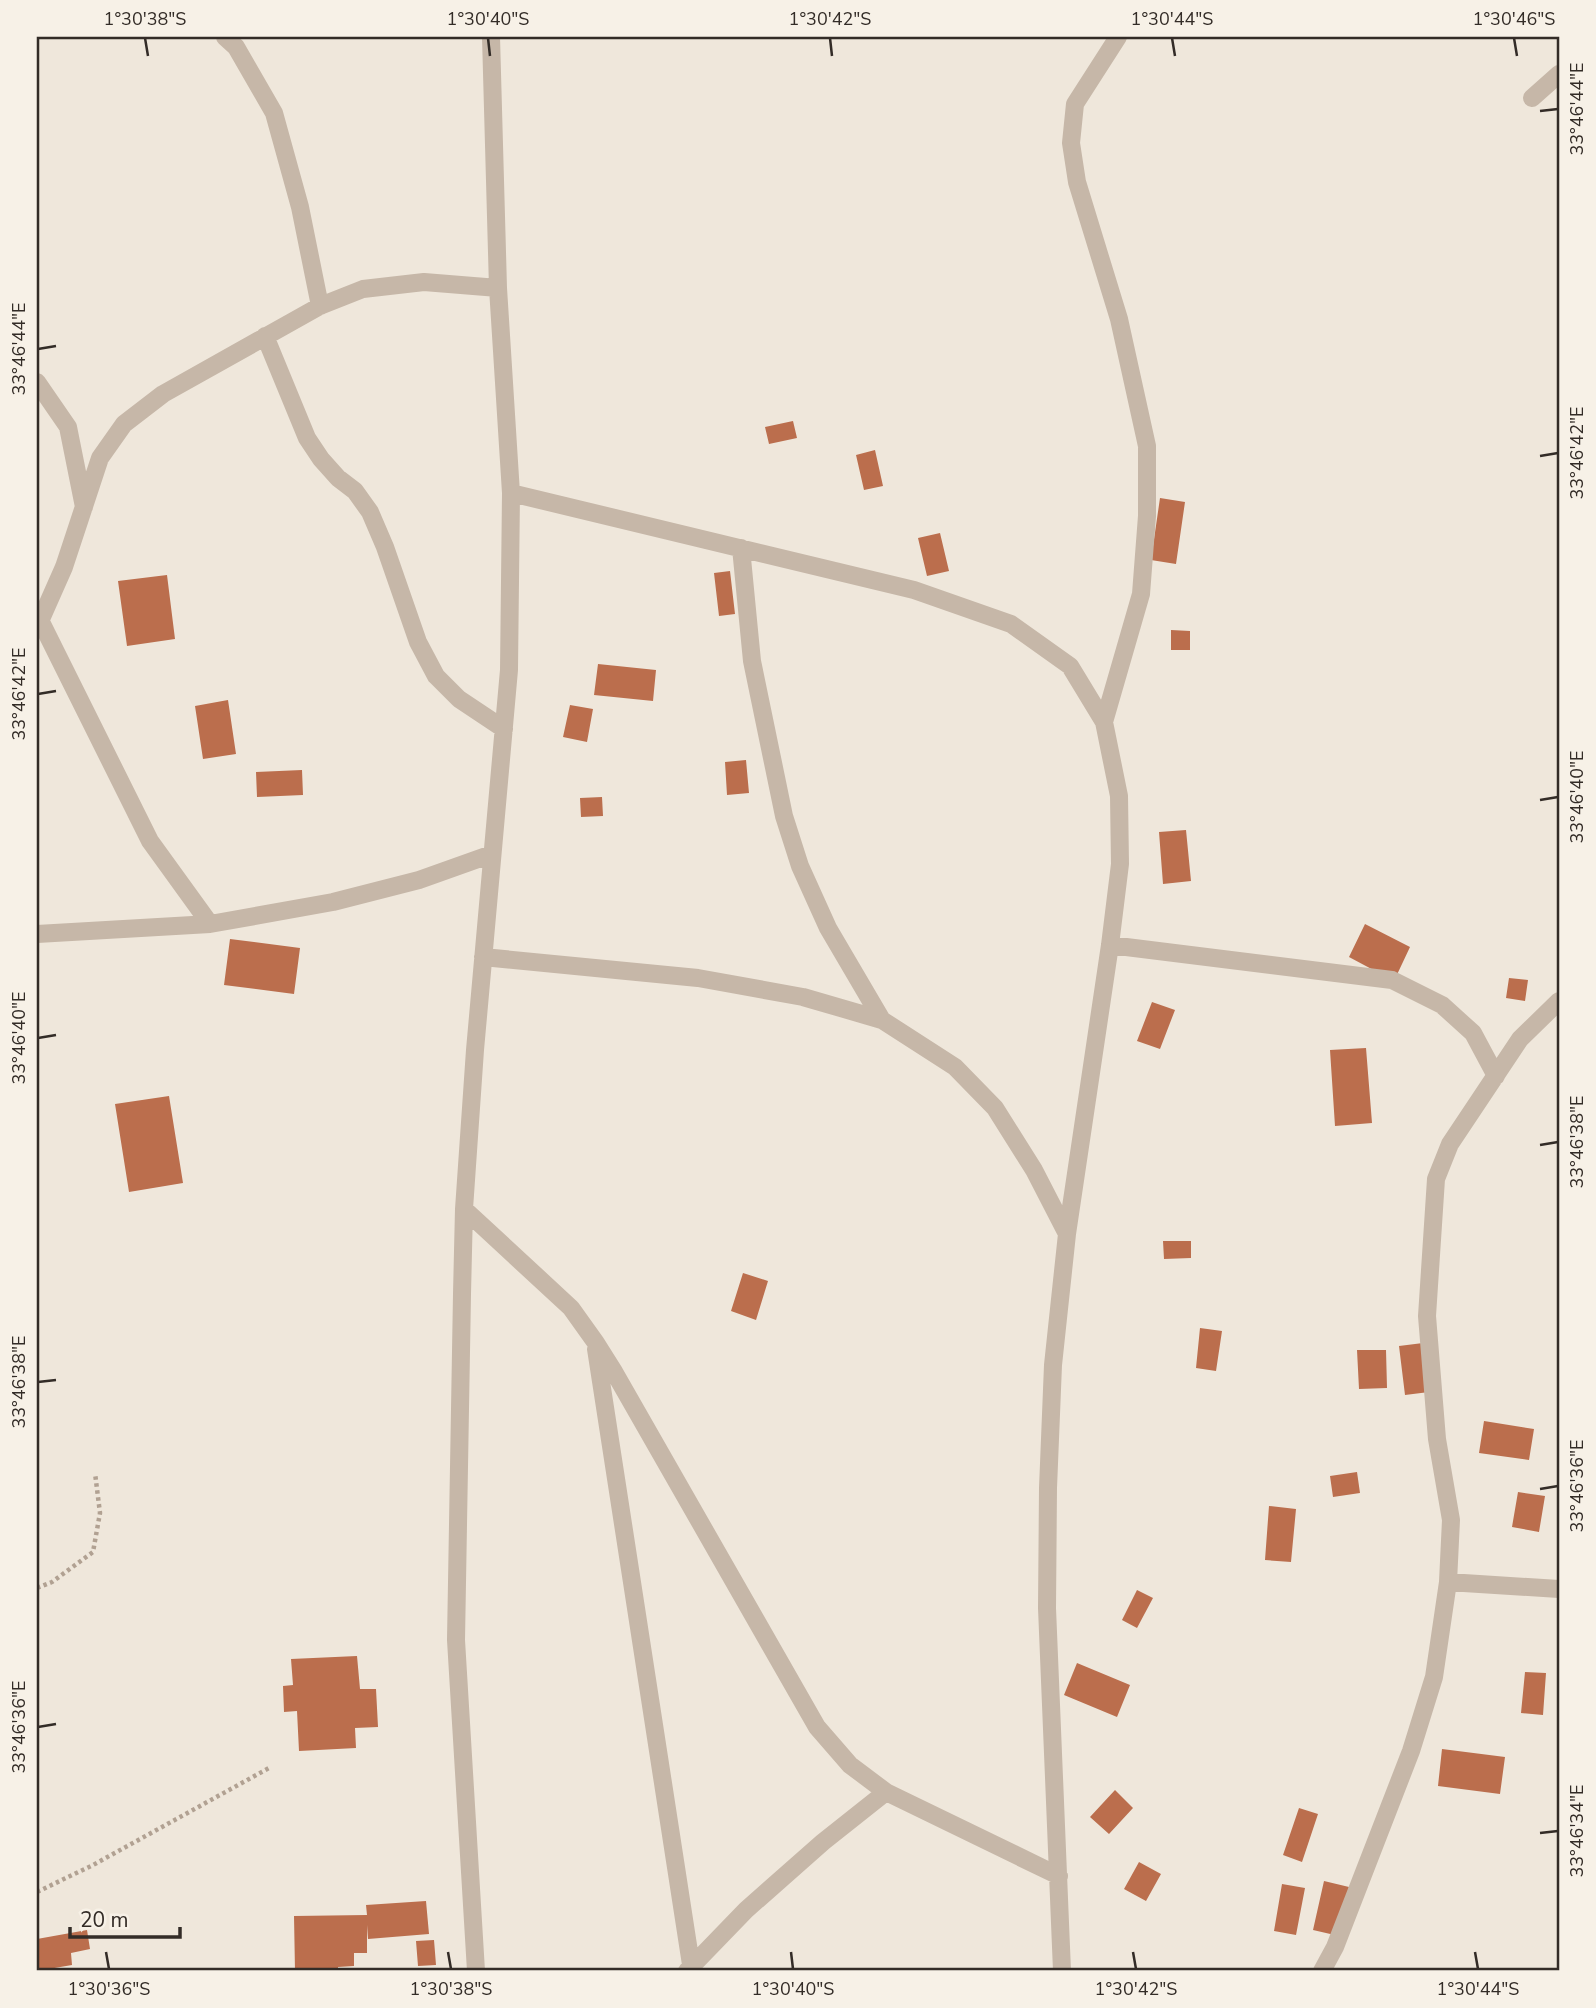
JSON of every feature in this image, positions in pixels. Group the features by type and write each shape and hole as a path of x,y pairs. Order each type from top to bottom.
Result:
{"street":[{"path":"225,37 236,47 274,113 300,207 320,306"},
{"path":"476,1971 456,1640 464,1209 509,670 511,493 498,288 491,37"},
{"path":"1104,722 1141,594 1147,516 1147,446 1119,319 1077,182 1071,143 1075,104 1118,37"},
{"path":"1532,98 1559,74"},
{"path":"210,924 150,841 39,625 85,510 100,458 124,424 163,394 320,306 363,289 424,282 498,288"},
{"path":"265,336 307,438 321,459 338,478 355,491 370,512 418,642 436,676 459,698 504,729"},
{"path":"37,382 68,427 85,510"},
{"path":"511,493 914,590 1011,624 1070,666 1104,722 1119,796 1119,864 1110,945 1067,1234 1053,1365 1048,1488 1046,1608 1062,1971"},
{"path":"741,548 752,662 784,816 800,866 828,928 882,1020"},
{"path":"37,934 210,924 333,902 419,880 492,854"},
{"path":"1110,945 1392,980 1442,1005 1474,1033 1496,1076"},
{"path":"483,957 698,978 803,998 882,1020 955,1067 995,1108 1034,1170 1067,1234"},
{"path":"1322,1971 1335,1947 1411,1751 1434,1677 1448,1582 1451,1520 1437,1439 1427,1316 1436,1179 1450,1143 1520,1039 1559,1001"},
{"path":"464,1209 572,1308 613,1370 817,1727 850,1766 886,1792 1059,1876"},
{"path":"596,1343 690,1969"},
{"path":"1448,1582 1559,1589"},
{"path":"690,1969 746,1910 823,1842 886,1792"}],"path":[{"path":"37,1588 52,1582 93,1552 100,1513 95,1473"},
{"path":"37,1892 93,1865 269,1768"}],"building":[{"path":"793,421 797,438 769,444 765,427"},
{"path":"875,450 883,486 864,490 856,455"},
{"path":"1160,498 1185,502 1176,564 1151,560"},
{"path":"940,533 949,571 927,576 918,538"},
{"path":"730,571 735,614 719,616 714,573"},
{"path":"167,575 175,639 127,646 118,581"},
{"path":"1171,630 1190,631 1190,650 1171,650"},
{"path":"598,664 656,670 653,701 594,695"},
{"path":"228,700 236,754 203,759 195,706"},
{"path":"570,705 593,709 587,742 563,737"},
{"path":"746,760 749,793 727,795 725,762"},
{"path":"302,770 303,795 257,797 256,772"},
{"path":"602,797 603,816 581,817 580,798"},
{"path":"1186,830 1191,881 1163,884 1159,832"},
{"path":"1365,924 1410,947 1394,981 1349,957"},
{"path":"230,939 300,948 294,994 224,985"},
{"path":"1509,978 1528,980 1525,1001 1506,998"},
{"path":"1152,1002 1175,1010 1160,1049 1137,1041"},
{"path":"1366,1048 1372,1123 1335,1126 1330,1050"},
{"path":"169,1096 183,1183 129,1192 115,1104"},
{"path":"1163,1241 1191,1241 1191,1258 1164,1259"},
{"path":"743,1273 768,1281 756,1320 731,1311"},
{"path":"1200,1328 1222,1331 1216,1371 1196,1368"},
{"path":"1423,1343 1429,1392 1405,1395 1399,1346"},
{"path":"1357,1350 1386,1350 1387,1388 1359,1389"},
{"path":"1484,1421 1534,1429 1529,1460 1479,1453"},
{"path":"1357,1472 1360,1493 1333,1497 1330,1476"},
{"path":"1518,1492 1545,1496 1539,1532 1512,1527"},
{"path":"1269,1506 1296,1509 1291,1562 1265,1560"},
{"path":"1137,1590 1153,1598 1137,1628 1122,1620"},
{"path":"357,1656 360,1689 376,1689 378,1727 355,1728 356,1748 299,1751 297,1711 284,1712 283,1686 293,1685 291,1659"},
{"path":"1077,1663 1130,1685 1117,1717 1064,1695"},
{"path":"1525,1672 1546,1673 1543,1715 1521,1713"},
{"path":"1442,1749 1505,1757 1500,1794 1438,1786"},
{"path":"1115,1790 1133,1808 1109,1834 1090,1817"},
{"path":"1299,1808 1318,1814 1302,1862 1283,1855"},
{"path":"1139,1862 1161,1874 1146,1901 1124,1889"},
{"path":"1324,1881 1349,1887 1339,1936 1313,1930"},
{"path":"1282,1884 1305,1888 1296,1935 1274,1931"},
{"path":"426,1901 429,1934 368,1939 367,1925 367,1953 354,1953 354,1966 338,1967 338,1971 295,1971 294,1916 367,1915 366,1905"},
{"path":"87,1930 90,1949 71,1953 72,1965 37,1971 37,1939"},
{"path":"434,1940 436,1965 418,1966 416,1941"}]}
